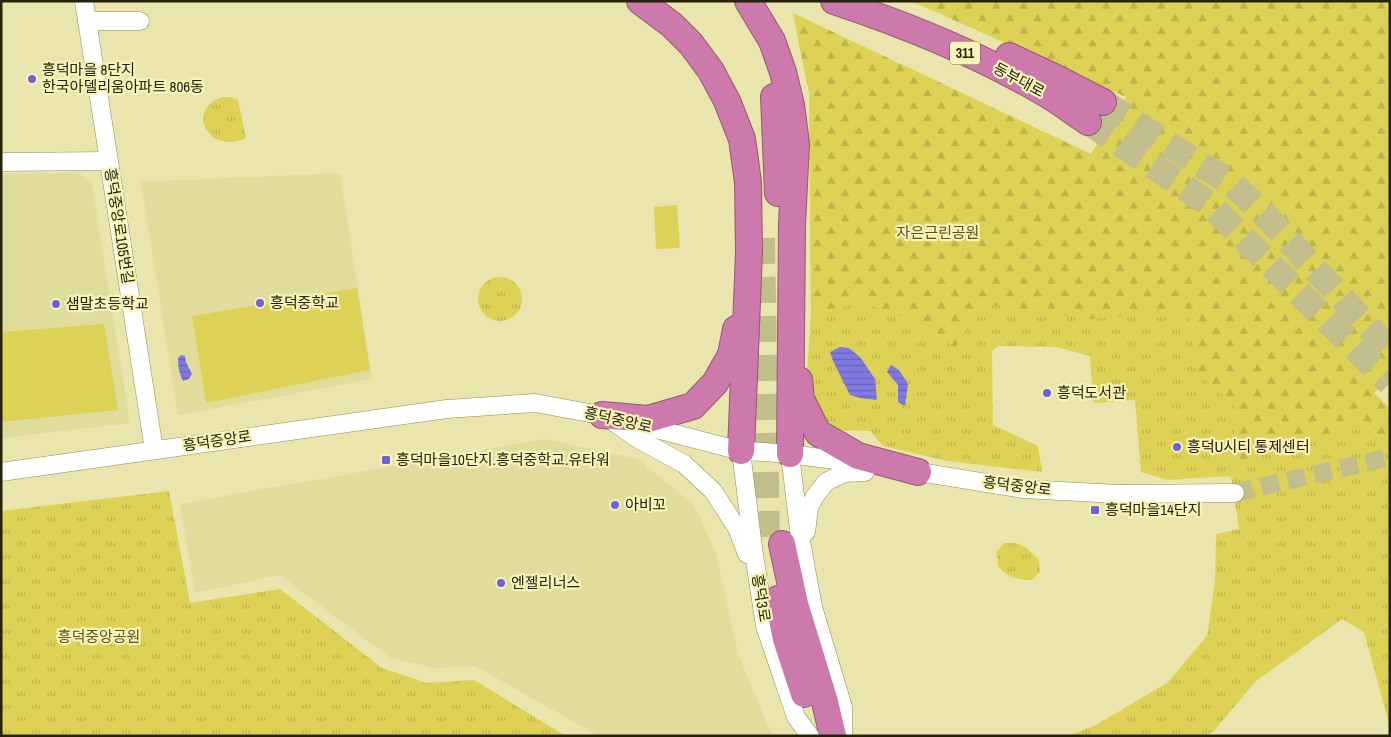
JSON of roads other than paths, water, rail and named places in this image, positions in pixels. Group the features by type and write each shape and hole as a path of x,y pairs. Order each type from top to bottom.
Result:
{"highway":[{"path":"640,1 672,26 691,44 712,71 727,101 742,139 748,182 762,244"},
{"path":"659,1 697,32 726,70 738,91 749,118 756,146 762,205 762,244 741,451"},
{"path":"602,415 648,419 693,406 715,383 731,355 778,191 774,96 765,64 752,32 732,1"},
{"path":"748,1 772,41 783,72 791,105 796,144 792,225 790,454"},
{"name":"동부대로","path":"834,1 887,19 940,41 1043,92 1096,112 1056,78 983,44 877,1"},
{"path":"791,305 801,399 818,432 858,456 918,472"},
{"path":"784,548 786,639 810,712 821,736"},
{"path":"784,548 795,604 825,702 833,736"}],"street":[{"name":"흥덕중앙로105번길","path":"84,1 154,450"},
{"path":"87,21 140,21"},
{"path":"1,162 109,161"},
{"name":"흥덕중앙로","path":"1,472 447,409 535,403 602,415 741,451 790,454 1023,489 1118,494 1235,492"},
{"path":"602,415 638,439 684,464 713,491 737,528 760,598"},
{"name":"흥덕3로","path":"741,451 765,626 796,717 810,736"},
{"path":"790,454 784,548 813,607 843,706 843,736"},
{"path":"784,548 809,508 814,496 826,482 844,472 918,472"}],"tunnel":[{"path":"1103,102 1230,182 1263,213 1390,350"},
{"path":"1088,122 1208,203 1390,383"},
{"path":"762,238 767,547"},
{"path":"1235,493 1390,457"}],"place":[{"name":"흥덕마을 8단지 한국아델리움아파트 806동","path":"32,79"},
{"name":"흥덕중학교","path":"260,303"},
{"name":"샘말초등학교","path":"56,304"},
{"name":"흥덕도서관","path":"1047,393"},
{"name":"흥덕U시티 통제센터","path":"1177,447"},
{"name":"흥덕마을10단지.흥덕중학교.유타워","path":"386,460"},
{"name":"아비꼬","path":"615,505"},
{"name":"흥덕마을14단지","path":"1095,510"},
{"name":"엔젤리너스","path":"501,583"}],"park label":[{"name":"자은근린공원","path":"938,233"},
{"name":"흥덕중앙공원","path":"99,637"}]}
